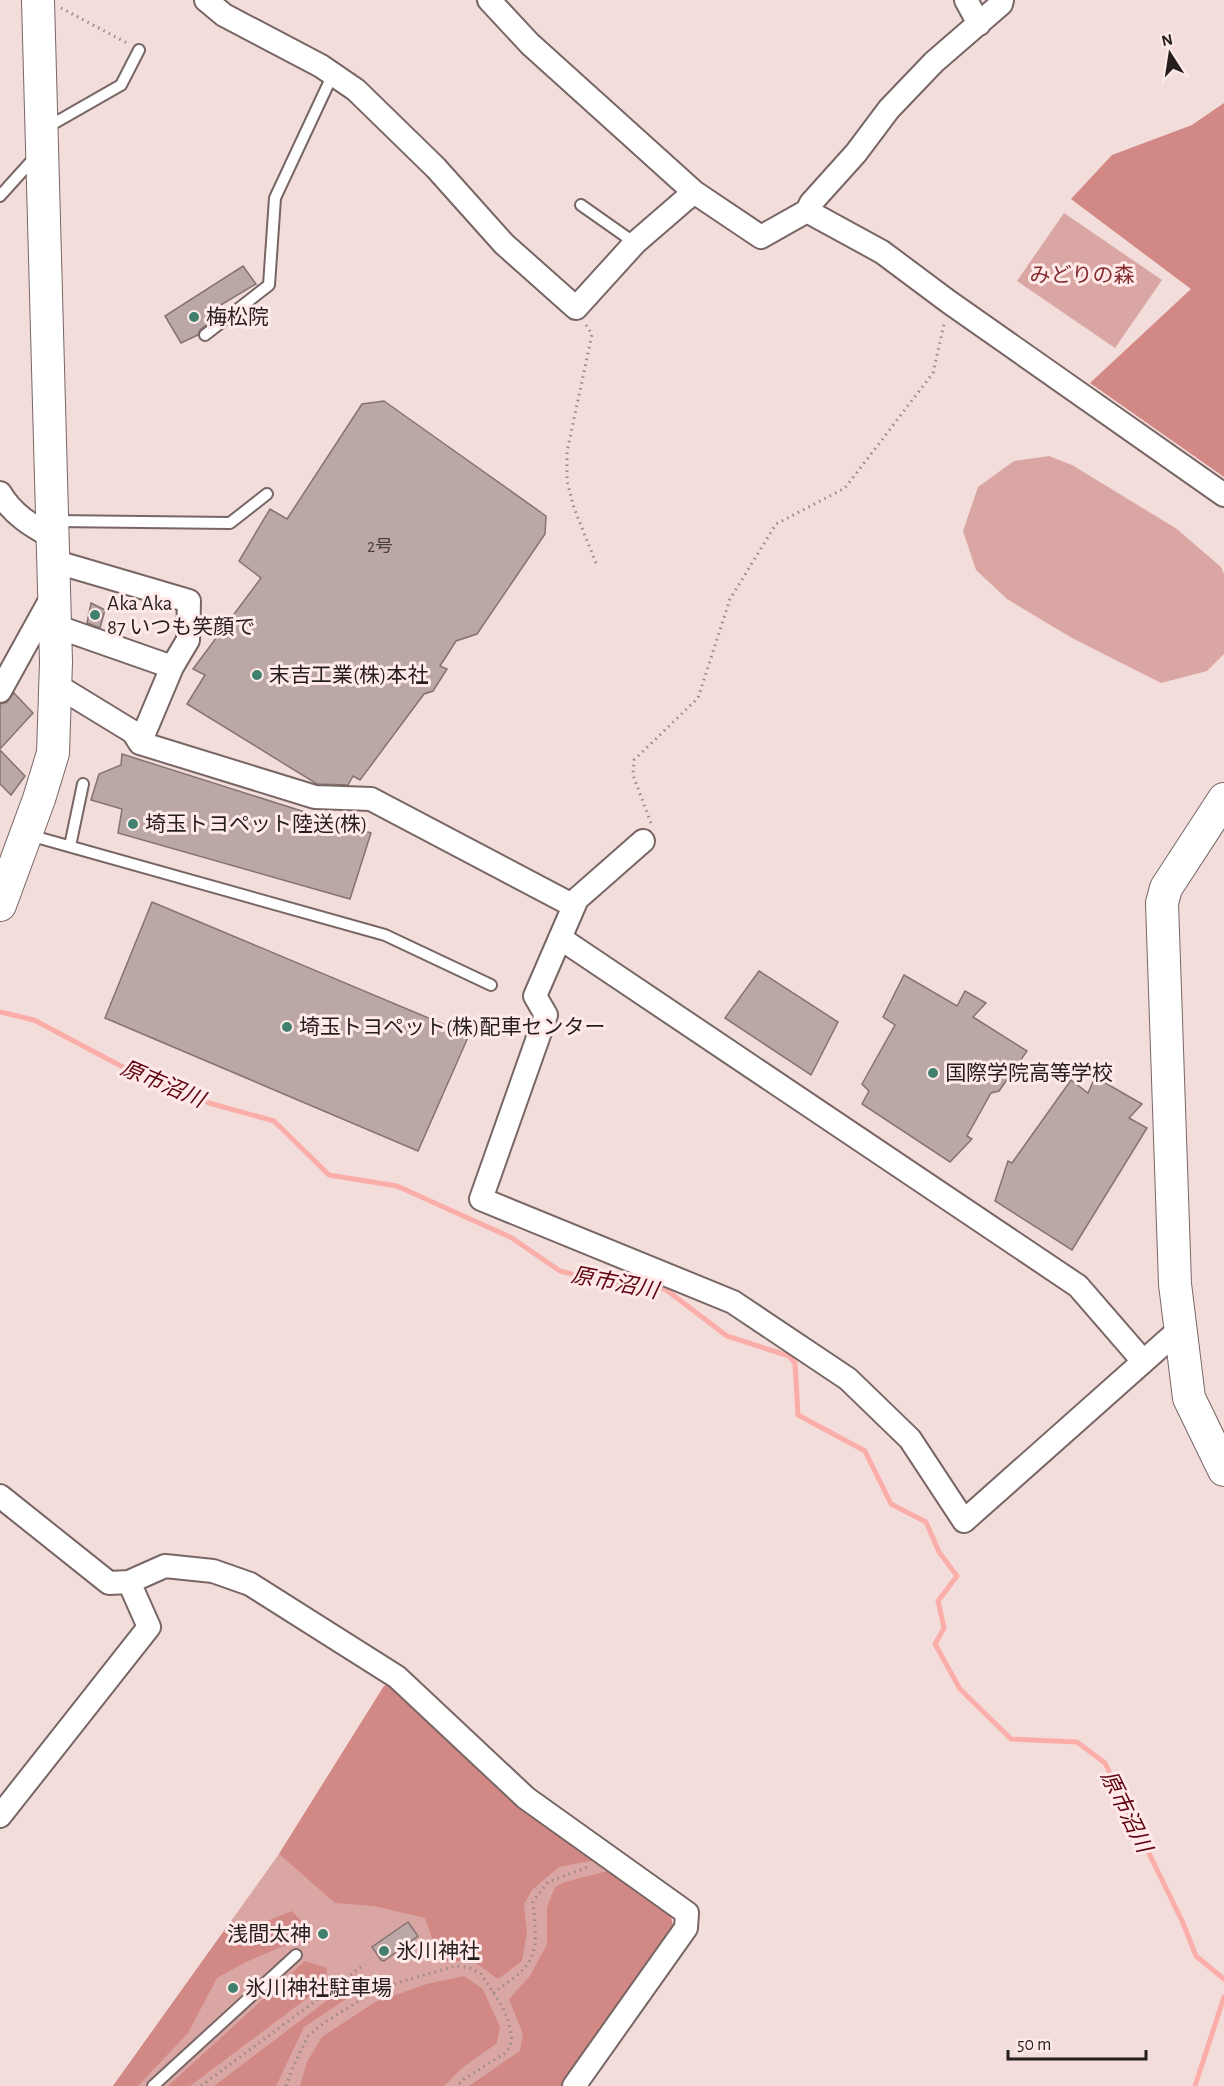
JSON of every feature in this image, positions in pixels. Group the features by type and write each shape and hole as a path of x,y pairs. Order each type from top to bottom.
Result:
{"street":[{"path":"206,0 224,15 333,74 356,90 436,168 504,244 576,308 635,243 694,192"},
{"path":"489,0 530,44 694,192 761,237 807,211 811,203 856,153 889,109 934,62 1001,4 1002,0"},
{"path":"966,0 979,24"},
{"path":"0,905 39,799 53,753 56,685 55,626 42,140 47,3"},
{"path":"807,211 882,252 1224,495"},
{"path":"0,493 25,522 52,540 189,601 188,640 172,668 140,743"},
{"path":"0,691 54,594"},
{"path":"55,626 172,668"},
{"path":"56,685 133,732 140,743 315,797 371,799 574,906"},
{"path":"1224,799 1166,888 1162,903 1175,1284 1189,1398 1224,1470"},
{"path":"643,841 577,899 535,996 546,1015 481,1199 733,1302 848,1379 910,1439 964,1521 1180,1329"},
{"path":"560,938 1078,1286 1143,1361"},
{"path":"0,1496 110,1583 129,1582 165,1566 213,1571 250,1584 397,1677 526,1798 687,1914 686,1928 574,2086"},
{"path":"0,1816 149,1627 129,1582"}],"lane":[{"path":"0,196 42,140 121,85 139,50"},
{"path":"205,335 269,285 275,198 333,74"},
{"path":"581,205 635,243"},
{"path":"52,540 230,523 267,494"},
{"path":"70,846 83,784"},
{"path":"26,834 385,935 491,985"},
{"path":"153,2086 296,1955"}],"path":[{"path":"47,3 139,50"},
{"path":"643,841 651,823 633,775 634,760 698,698 730,599 776,524 845,488 933,373 950,302"},
{"path":"576,308 592,334 567,452 567,481 574,508 596,563"},
{"path":"493,1993 516,1978 531,1960 537,1941 533,1902 548,1882 576,1870 614,1860"},
{"path":"201,2086 365,1964"},
{"path":"286,2086 292,2067 308,2036 325,2022 372,1993 403,1981 456,1966 470,1968 481,1974 508,2020 512,2040 507,2052 464,2079 457,2086"}],"green space":[{"name":"みどりの森","path":"1064,213 1162,280 1115,348 1017,281"},
{"path":"1049,456 1072,465 1177,529 1221,567 1224,574 1224,654 1207,671 1161,683 1072,638 1007,599 976,570 963,531 978,487 1014,461"},
{"path":"384,1686 535,1819 671,1916 564,2086 113,2086 279,1854"}],"shaded area":[{"path":"1224,103 1224,477 1090,383 1191,289 1071,199 1112,155 1192,125"},
{"path":"396,1684 519,1805 535,1819 595,1860 559,1867 532,1890 524,1904 527,1932 522,1961 498,1979 473,1961 446,1961 434,1944 425,1918 374,1906 335,1903 279,1854 384,1686"},
{"path":"611,1870 649,1894 671,1916 674,1930 564,2086 469,2086 520,2051 523,2034 509,1999 530,1976 547,1944 547,1907 555,1887 565,1882"},
{"path":"292,1911 306,1926 293,1942 246,1962 217,1978 188,2033 138,2086 113,2086 231,1921 252,1927"},
{"path":"305,1961 327,1968 326,1984 190,2086 168,2086"},
{"path":"464,1976 483,1989 500,2027 497,2043 462,2068 444,2086 300,2086 307,2062 322,2037 375,2002 427,1984"},
{"path":"358,1977 366,1986 304,2027 276,2086 214,2086"}],"building":[{"path":"243,266 256,284 209,312 214,319 200,330 198,335 181,343 165,316"},
{"path":"384,401 546,516 545,534 477,634 456,641 440,666 447,669 433,691 424,694 360,780 353,776 348,785 317,784 187,704 205,675 193,669 261,578 239,561 270,509 287,519 362,404"},
{"path":"91,603 105,610 100,628 87,623"},
{"path":"14,693 33,713 0,749 0,704 7,702"},
{"path":"0,750 25,776 11,795 0,784"},
{"path":"122,754 371,833 350,899 118,833 122,809 91,800 99,774 121,765"},
{"name":"埼玉トヨペット(株)配車センター","path":"152,902 469,1035 418,1151 105,1018"},
{"path":"759,971 838,1022 811,1075 725,1018"},
{"path":"904,975 957,1006 965,991 986,1003 973,1017 1027,1051 999,1091 991,1093 967,1136 972,1139 950,1162 862,1104 869,1091 862,1084 895,1025 883,1017"},
{"path":"1095,1077 1142,1104 1129,1118 1147,1128 1072,1250 995,1201 1008,1161 1012,1163 1071,1080 1088,1093"},
{"path":"408,1922 418,1936 384,1961 381,1960 372,1947"}],"waterway":[{"name":"原市沼川","path":"0,1012 34,1020 136,1074 209,1103 274,1121 329,1175 397,1186 512,1238 560,1271 613,1284 665,1289 727,1336 789,1356 795,1363 798,1415 865,1451 891,1504 926,1522 939,1552 957,1576 938,1601 944,1628 935,1644 960,1689 1011,1739 1077,1742 1105,1763 1183,1923 1196,1956 1224,1979"},
{"name":"原市沼川","path":"1195,2086 1224,1997"}],"place":[{"name":"梅松院","path":"194,317"},
{"name":"Aka Aka 87 いつも笑顔で","path":"95,615"},
{"name":"末吉工業(株)本社","path":"257,675"},
{"name":"埼玉トヨペット陸送(株)","path":"133,824"},
{"name":"埼玉トヨペット(株)配車センター","path":"287,1027"},
{"name":"国際学院高等学校","path":"933,1073"},
{"name":"浅間太神","path":"323,1934"},
{"name":"氷川神社","path":"384,1951"},
{"name":"氷川神社駐車場","path":"233,1988"}]}
